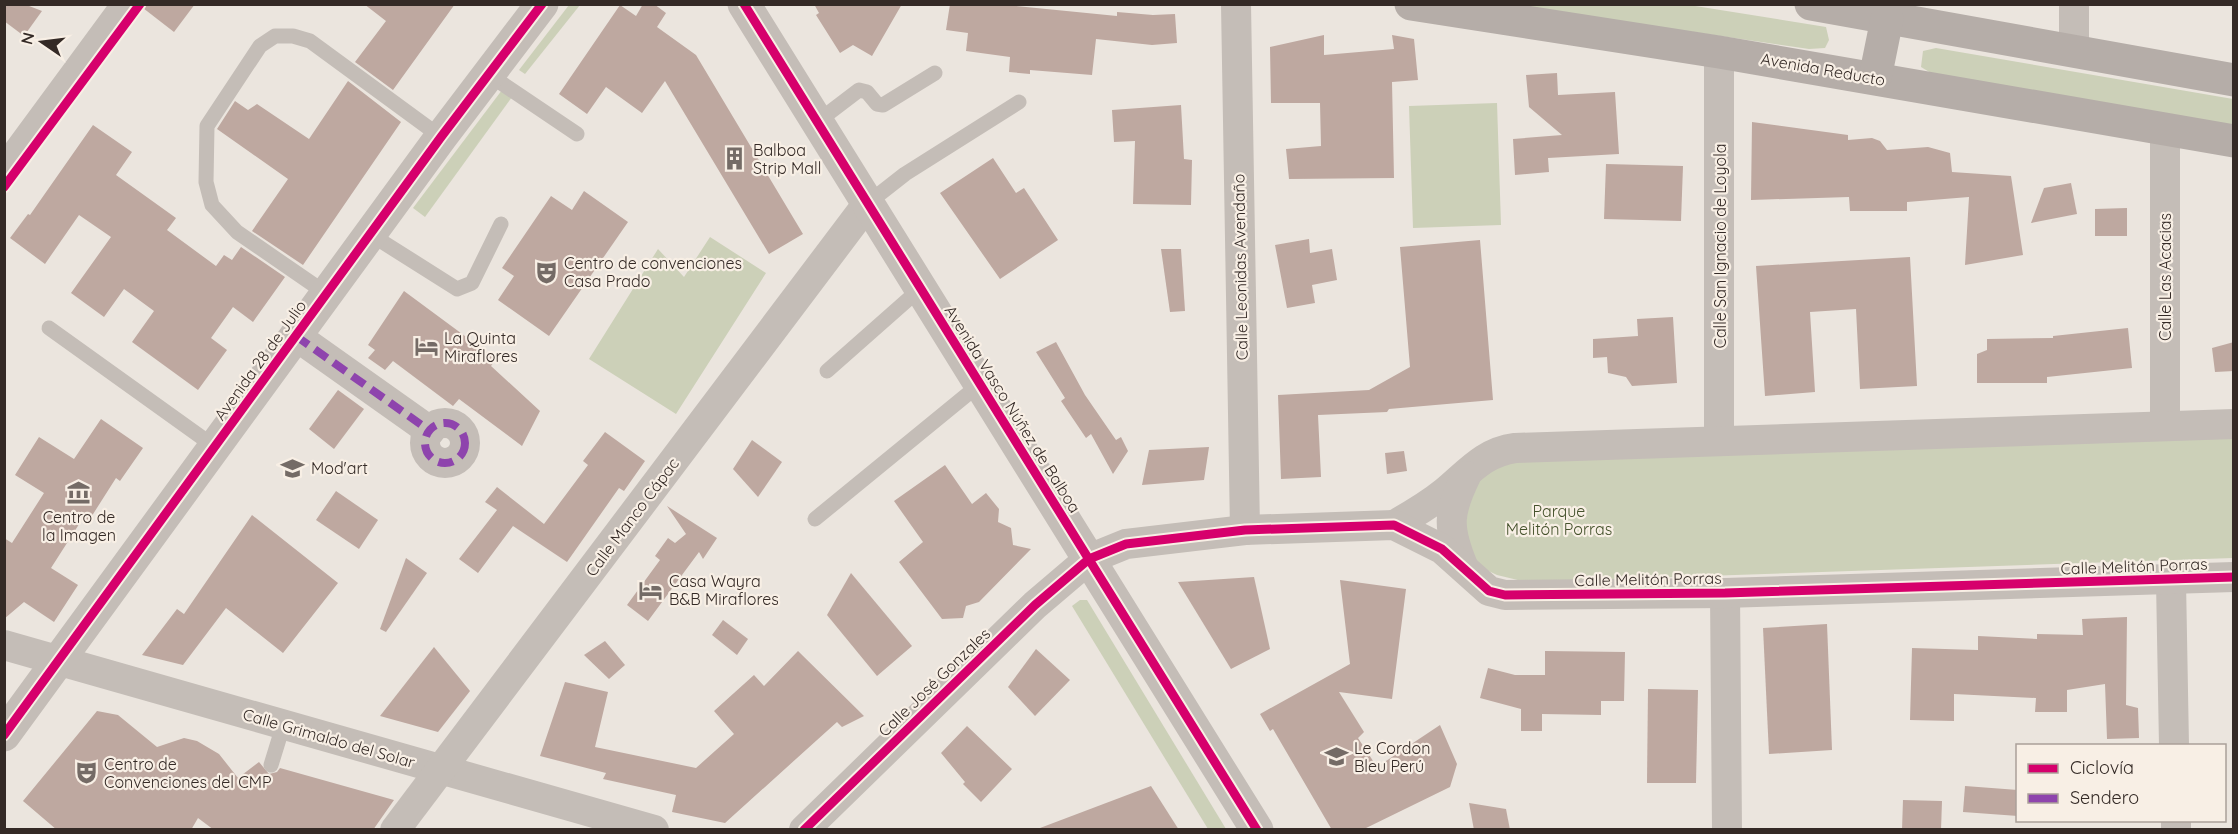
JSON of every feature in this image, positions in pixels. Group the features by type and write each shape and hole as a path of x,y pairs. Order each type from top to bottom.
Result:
{"main road":[{"name":"Avenida Reducto","path":"1411,4 1719,52 2234,141"},
{"path":"1811,4 2234,80"},
{"path":"1875,78 1887,19"}],"street":[{"path":"4,171 127,4"},
{"name":"Avenida 28 de Julio","path":"4,735 441,137 542,4"},
{"name":"Avenida Vasco Núñez de Balboa","path":"744,4 1257,830"},
{"name":"Calle Leonidas Avendaño","path":"1236,4 1245,530"},
{"path":"2074,4 2074,51"},
{"name":"Calle San Ignacio de Loyola","path":"1719,52 1719,441"},
{"name":"Calle Las Acacias","path":"2164,128 2165,425"},
{"name":"Calle Manco Cápac","path":"395,830 868,203"},
{"path":"296,336 430,431"},
{"name":"Calle Melitón Porras","path":"1394,525 1432,502 1468,471 1498,450 2234,424"},
{"path":"1463,566 1452,538 1450,520 1454,501 1468,471"},
{"name":"Calle Melitón Porras","path":"1089,559 1126,544 1245,530 1394,525 1442,549 1489,591 1505,595 1725,593 2234,577"},
{"name":"Calle José Gonzales","path":"804,830 1026,613 1089,559"},
{"path":"2171,580 2174,744"},
{"path":"1725,593 1726,830"},
{"name":"Calle Grimaldo del Solar","path":"4,645 654,830"}],"lane":[{"path":"327,294 237,232 212,205 206,182 207,126 260,46 275,36 293,36 310,41 441,137"},
{"path":"817,122 859,90 867,92 877,104 883,105 935,73"},
{"path":"488,74 578,134"},
{"path":"868,203 905,174 1020,102"},
{"path":"370,234 457,289 472,284 501,224"},
{"path":"827,371 921,288"},
{"path":"49,328 215,447"},
{"path":"815,519 980,384"},
{"path":"271,765 283,726"}],"green space":[{"path":"569,5 580,5 525,74 519,70"},
{"path":"1509,5 1689,5 1826,27 1829,40 1825,48 1809,49"},
{"path":"1936,48 2233,99 2233,125 1931,73 1921,67 1923,51"},
{"path":"502,90 512,97 425,217 413,208"},
{"path":"1497,103 1501,225 1413,228 1409,106"},
{"path":"710,237 766,273 676,414 589,359 658,249 684,277"},
{"name":"Parque Melitón Porras","path":"2233,437 2233,558 1526,582 1497,575 1474,564 1456,505 1486,471 1513,461"},
{"path":"1080,600 1087,600 1226,829 1208,829 1072,606"}],"building":[{"path":"4,4 24,4 42,11 24,36 4,21"},
{"path":"144,4 195,4 174,32 143,8"},
{"path":"364,4 455,4 393,90 355,62 386,21"},
{"path":"643,4 654,4 666,13 657,27 696,55 803,234 769,254 665,81 642,113 606,87 587,114 559,94 620,5 636,16"},
{"path":"814,4 902,4 872,56 853,45 840,53 816,15 819,13"},
{"path":"950,4 997,4 1117,16 1117,12 1175,14 1177,43 1152,45 1096,39 1092,75 1030,70 1030,74 1009,72 1010,57 966,51 968,33 946,30"},
{"path":"1324,35 1324,55 1394,49 1392,35 1414,39 1418,80 1392,82 1394,178 1289,179 1286,149 1321,146 1320,103 1271,103 1270,47"},
{"path":"1557,73 1558,95 1615,92 1619,154 1548,158 1549,172 1515,175 1513,139 1562,135 1529,107 1526,75"},
{"path":"348,81 401,122 303,265 252,231 288,179 217,129 235,101 248,110 257,104 309,139"},
{"path":"1181,105 1184,159 1192,160 1191,205 1133,204 1135,141 1114,142 1112,110"},
{"path":"1752,122 1848,135 1848,140 1872,138 1880,141 1887,150 1928,147 1950,153 1952,172 2011,176 2023,255 1965,265 1969,197 1907,202 1907,211 1850,211 1849,197 1751,200"},
{"path":"93,125 132,152 116,175 176,218 167,230 216,266 224,255 232,260 241,247 285,277 253,322 233,307 211,338 227,350 198,390 132,342 154,311 124,289 104,317 71,293 111,237 79,215 45,264 10,238 28,214 30,215"},
{"path":"993,158 1016,193 1024,188 1058,240 1000,279 940,193"},
{"path":"1606,164 1683,166 1681,221 1604,219"},
{"path":"2071,183 2077,214 2031,223 2044,188"},
{"path":"584,191 628,222 549,336 498,300 514,276 502,268 551,196 572,210"},
{"path":"2127,208 2127,236 2095,236 2095,209"},
{"path":"1309,239 1310,253 1332,249 1337,280 1312,285 1315,303 1287,308 1275,245"},
{"path":"1480,240 1493,400 1389,409 1387,412 1318,415 1321,477 1281,479 1278,395 1369,390 1410,367 1400,247"},
{"path":"1161,249 1181,249 1185,311 1170,312"},
{"path":"1910,257 1917,386 1860,389 1856,309 1810,312 1815,392 1765,396 1756,266"},
{"name":"La Quinta Miraflores","path":"404,291 496,359 491,366 540,411 522,446 459,399 453,406 393,361 385,370 368,358 375,350 368,345"},
{"path":"1673,317 1677,383 1632,386 1626,377 1608,373 1607,357 1593,358 1593,339 1638,336 1637,319"},
{"path":"2128,328 2132,368 2047,377 2047,383 1977,383 1977,354 1987,350 1987,339 2053,338 2053,336"},
{"path":"1056,342 1085,395 1116,440 1121,437 1128,451 1113,474 1091,434 1086,438 1061,401 1065,398 1036,352"},
{"path":"2234,342 2234,371 2215,372 2212,348"},
{"path":"338,390 364,409 334,449 309,429"},
{"path":"101,419 143,448 120,481 116,478 88,522 83,518 51,568 78,585 54,622 24,602 4,619 4,538 12,543 44,493 15,475 39,437 74,459"},
{"path":"605,432 645,461 624,491 619,488 567,562 513,526 478,573 459,559 497,510 485,502 497,487 544,524 588,465 583,461"},
{"path":"752,440 782,462 758,497 733,469"},
{"path":"1209,447 1204,480 1142,485 1149,450"},
{"path":"1404,451 1407,471 1387,474 1385,453"},
{"path":"945,465 972,504 986,493 999,509 998,522 1011,528 1013,545 1031,549 979,602 966,606 963,618 942,619 899,562 923,542 894,501"},
{"path":"336,491 378,520 359,549 316,520"},
{"path":"667,506 717,538 703,559 699,552 648,621 627,605 660,560 655,556 668,538 675,543 686,534"},
{"path":"252,515 338,583 283,653 226,608 183,665 142,655 177,609 184,614"},
{"path":"406,558 427,573 386,632 380,629"},
{"path":"851,573 912,646 877,676 827,615"},
{"path":"1254,577 1270,649 1231,669 1178,582"},
{"name":"Le Cordon Bleu Perú","path":"1340,580 1406,589 1392,699 1339,692 1364,732 1358,738 1377,767 1440,725 1457,764 1450,787 1362,830 1332,830 1273,729 1270,731 1260,714 1350,664"},
{"path":"2127,617 2126,705 2138,708 2139,738 2107,739 2105,684 2067,690 2067,712 2035,712 2036,698 1954,694 1954,721 1910,720 1912,648 1978,650 1978,636 2037,639 2037,634 2083,635 2082,619"},
{"path":"723,620 748,639 737,655 712,635"},
{"path":"1827,624 1832,750 1769,754 1763,628"},
{"path":"605,641 625,665 609,679 584,655"},
{"path":"434,647 470,691 438,732 380,716"},
{"path":"1036,649 1070,680 1035,716 1008,687"},
{"path":"798,651 864,716 842,727 837,722 725,823 672,812 676,795 603,779 606,773 540,756 565,682 608,692 595,747 696,768 734,734 714,711 754,675 764,686"},
{"path":"1545,651 1625,652 1624,701 1601,701 1601,715 1542,714 1542,731 1521,731 1521,709 1480,698 1488,668 1515,675 1545,675"},
{"path":"1648,689 1698,690 1696,783 1647,783"},
{"path":"97,711 118,715 157,747 184,738 197,741 219,754 238,778 259,762 269,774 277,772 280,768 394,800 373,830 214,830 198,818 191,830 57,830 23,801"},
{"path":"967,726 1012,769 981,802 963,784 965,782 941,753"},
{"path":"1151,786 1179,830 1040,830 1040,828"},
{"path":"1965,786 2016,790 2016,816 1963,812"},
{"path":"1903,800 1942,801 1941,830 1902,830"},
{"path":"1469,803 1506,809 1510,830 1474,830"}],"marked path":[{"path":"296,336 430,431"},
{"path":"445,423 459,429 465,443 459,457 445,463 431,457 425,443 431,429 445,423"}],"cycle path":[{"path":"4,187 140,4"},
{"path":"4,735 441,137 542,4"},
{"path":"744,4 1257,830"},
{"path":"804,830 1035,605 1089,559 1126,544 1245,530 1394,525 1442,549 1489,591 1505,595 1725,593 2234,577"}],"place":[{"name":"Balboa Strip Mall","path":"735,159"},
{"name":"Centro de convenciones Casa Prado","path":"546,272"},
{"name":"La Quinta Miraflores","path":"426,347"},
{"name":"Mod'art","path":"293,468"},
{"name":"Centro de la Imagen","path":"79,492"},
{"name":"Casa Wayra B&B Miraflores","path":"651,590"},
{"name":"Le Cordon Bleu Perú","path":"1336,757"},
{"name":"Centro de Convenciones del CMP","path":"86,773"}]}
